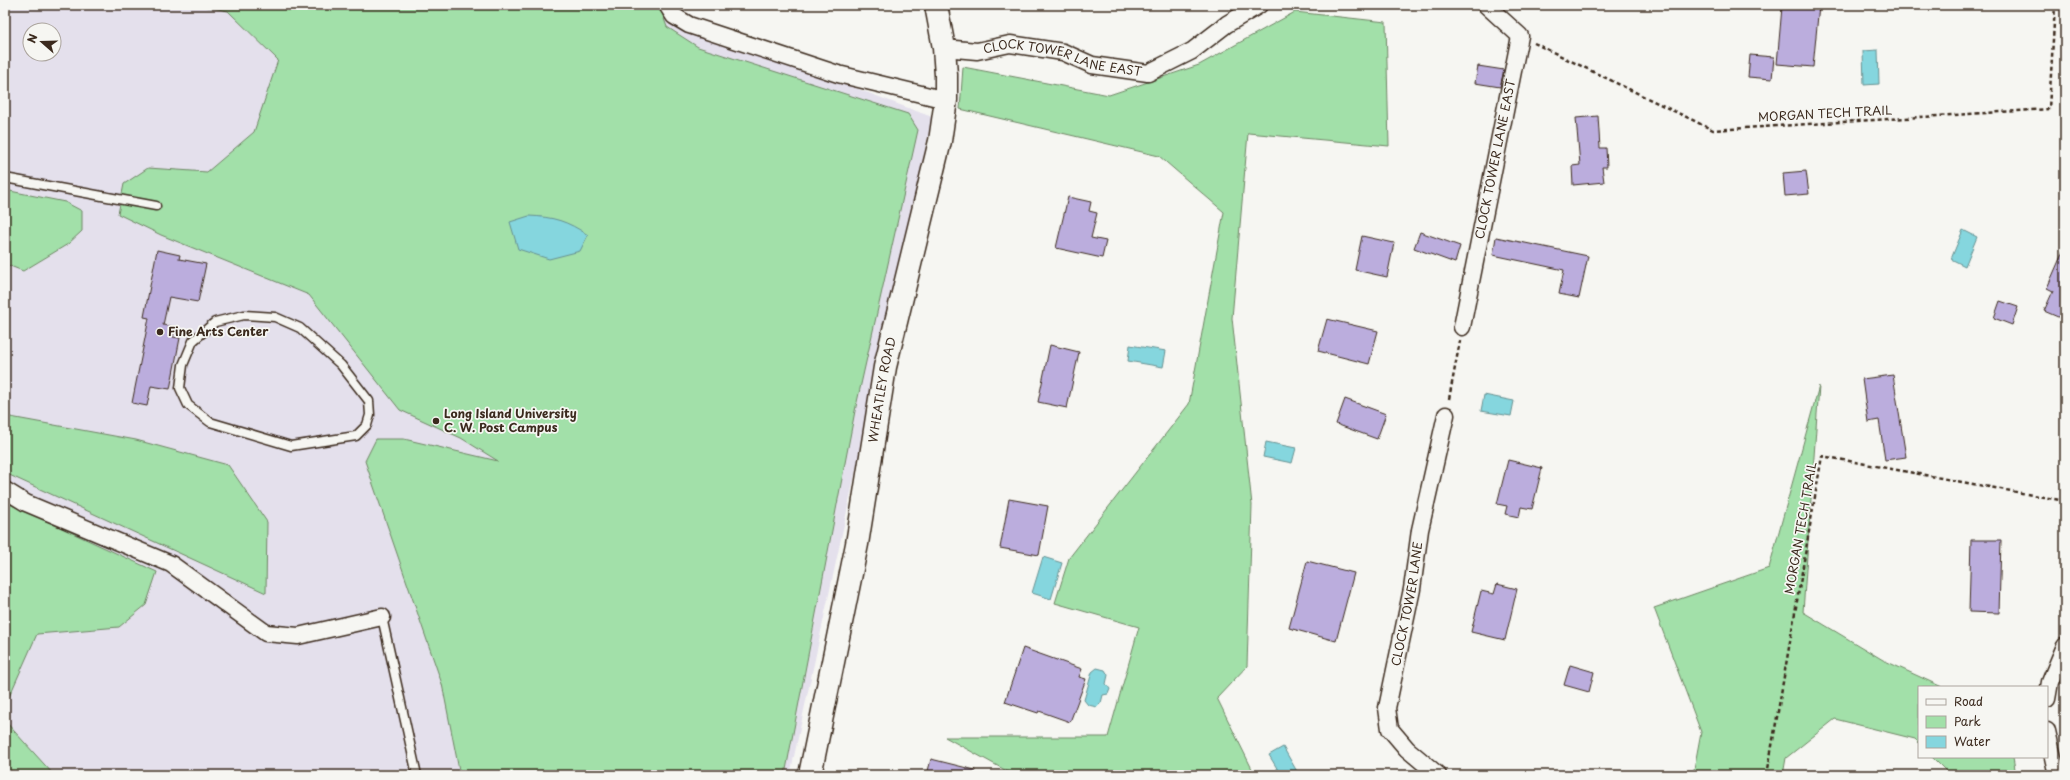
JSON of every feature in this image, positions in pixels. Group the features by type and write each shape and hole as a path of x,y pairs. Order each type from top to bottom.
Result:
{"main road":[{"name":"WHEATLEY ROAD","path":"810,775 857,544 885,367 940,141 946,100 944,48 936,5"}],"street":[{"path":"667,5 674,16 689,25 838,74 946,100"},
{"name":"CLOCK TOWER LANE EAST","path":"944,48 977,51 1010,44 1063,52 1092,65 1148,73 1192,51 1227,24 1259,5"},
{"path":"1486,5 1520,36"},
{"name":"CLOCK TOWER LANE EAST","path":"1462,327 1520,36"},
{"name":"CLOCK TOWER LANE","path":"1438,775 1407,750 1390,729 1387,708 1412,589 1420,530 1446,415"},
{"path":"5,490 26,503 171,564 266,633 298,636 382,617"},
{"path":"2048,693 2050,682 2065,646"},
{"path":"2048,735 2057,775"}],"lane":[{"path":"5,178 156,206"},
{"path":"244,315 275,317 300,328 341,365 369,401 370,415 367,425 356,436 291,446 210,422 188,405 180,388 183,365 193,341 215,322 244,315"},
{"path":"382,617 417,775"}],"path":[{"name":"MORGAN TECH TRAIL","path":"1520,36 1714,130 2049,109 2055,5"},
{"path":"1446,415 1462,327"},
{"name":"MORGAN TECH TRAIL","path":"1767,775 1822,456 2065,501"}],"shaded area":[{"name":"Long Island University C. W. Post Campus","path":"5,5 677,5 674,16 689,25 932,117 790,775 733,775 523,725 519,775 5,775"}],"green space":[{"path":"197,5 659,5 667,27 698,47 908,114 918,130 855,411 785,775 577,775 552,771 551,775 460,775 442,684 365,461 376,439 404,439 498,461 461,438 400,410 309,295 161,235 118,214 124,184 148,168 207,172 254,132 278,60 228,11"},
{"path":"1295,12 1386,22 1389,146 1248,133 1232,318 1252,505 1247,666 1217,698 1255,775 1014,775 945,737 1108,737 1139,627 1055,603 1069,558 1189,404 1224,212 1159,156 960,109 963,67 1109,95 1199,65"},
{"path":"5,190 65,202 82,211 82,231 68,244 23,271 5,264"},
{"path":"1819,386 1803,612 1883,660 1940,686 1918,686 1918,742 1915,739 1835,719 1786,758 1783,775 1693,775 1701,732 1654,608 1769,568"},
{"path":"5,416 136,440 228,465 267,522 266,593 5,473"},
{"path":"5,502 157,572 146,605 119,627 37,634 5,706"},
{"path":"5,721 54,775 5,775"},
{"path":"1933,758 2013,758 2016,775 1950,775"}],"water":[{"path":"1878,50 1879,84 1864,85 1863,51"},
{"path":"529,216 546,217 567,223 588,235 580,251 549,259 518,249 510,222"},
{"path":"1963,230 1977,237 1965,266 1951,259"},
{"path":"1130,345 1166,351 1163,367 1128,361"},
{"path":"1484,395 1514,401 1511,416 1481,411"},
{"path":"1266,442 1296,448 1292,463 1263,457"},
{"path":"1043,557 1062,563 1051,599 1032,593"},
{"path":"1097,668 1105,670 1108,675 1106,684 1110,689 1108,694 1103,695 1101,703 1097,707 1088,705 1084,700 1092,672"},
{"path":"1283,747 1299,775 1281,775 1269,755"}],"building":[{"path":"1790,5 1819,5 1813,67 1777,64 1782,7 1789,7"},
{"path":"1750,55 1774,57 1772,79 1748,77"},
{"path":"1478,66 1504,70 1500,87 1475,83"},
{"path":"1598,116 1600,148 1606,148 1607,167 1602,167 1604,182 1573,185 1572,166 1580,165 1576,118"},
{"path":"1806,171 1809,194 1785,196 1783,173"},
{"path":"1068,197 1091,202 1089,211 1097,213 1091,238 1106,241 1102,258 1056,248"},
{"path":"1420,232 1460,246 1455,263 1414,248"},
{"path":"1362,236 1394,243 1387,277 1355,270"},
{"path":"1496,237 1588,256 1579,298 1559,294 1564,270 1493,255"},
{"path":"2065,247 2065,320 2044,311 2053,291 2047,288"},
{"name":"Fine Arts Center","path":"157,250 180,255 179,259 206,264 198,302 169,297 163,325 175,327 173,337 180,338 170,389 151,386 147,406 132,403 149,318 144,317"},
{"path":"2000,301 2018,307 2012,325 1994,318"},
{"path":"1327,319 1378,331 1369,364 1318,351"},
{"path":"1050,345 1079,352 1067,408 1038,402"},
{"path":"1893,375 1906,457 1885,460 1879,420 1868,422 1862,379"},
{"path":"1345,399 1386,414 1377,439 1336,424"},
{"path":"1508,460 1542,468 1532,509 1521,507 1519,517 1505,514 1507,506 1497,504"},
{"path":"1009,499 1048,506 1039,555 1000,548"},
{"path":"1971,540 2001,540 1999,613 1969,612"},
{"path":"1307,561 1354,573 1336,641 1289,628"},
{"path":"1497,584 1517,589 1505,640 1471,632 1481,591 1494,594"},
{"path":"1023,648 1082,669 1079,677 1086,679 1070,722 1039,711 1038,713 1005,702"},
{"path":"1570,665 1594,672 1589,692 1564,685"},
{"path":"931,759 975,770 975,775 927,775"}],"place":[{"name":"Fine Arts Center","path":"160,332"},
{"name":"Long Island University C. W. Post Campus","path":"436,421"}]}
